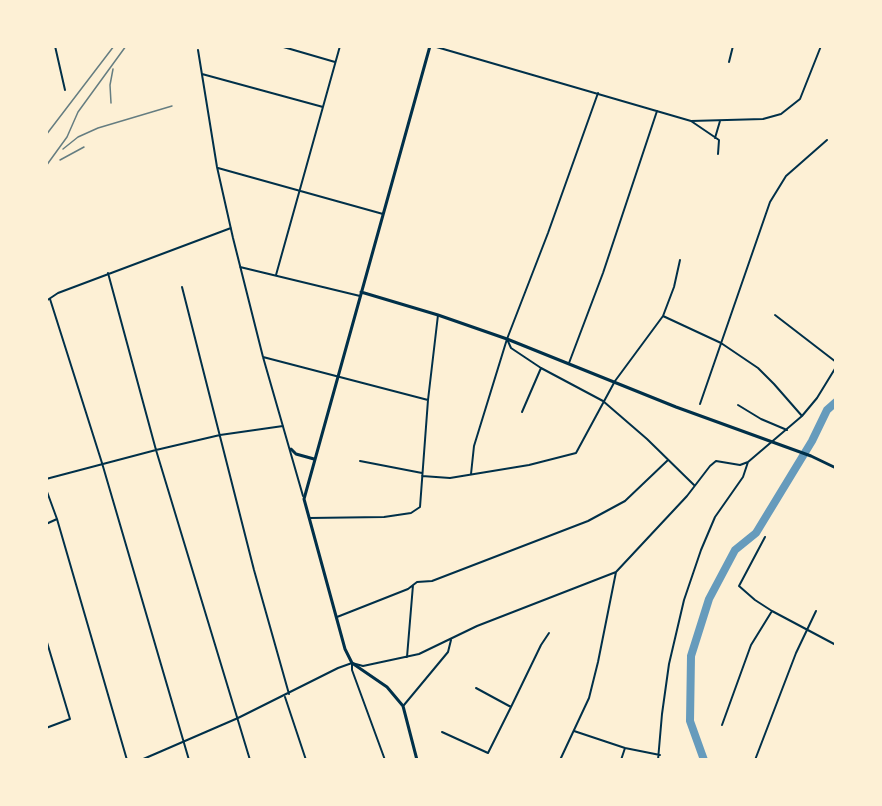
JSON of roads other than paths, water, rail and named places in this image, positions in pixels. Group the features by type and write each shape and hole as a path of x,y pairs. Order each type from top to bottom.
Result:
{"main road":[{"path":"417,759 403,706 387,687 352,663 345,649 304,499 432,46"},
{"path":"361,294 438,315 507,339 687,411 789,447 836,468"},
{"path":"291,449 296,454 314,459"}],"street":[{"path":"55,46 65,90"},
{"path":"280,46 336,62"},
{"path":"276,275 340,46"},
{"path":"432,46 691,121 764,118 780,114 800,99 821,46"},
{"path":"729,62 733,46"},
{"path":"198,50 217,167 240,267 304,499"},
{"path":"202,74 323,107"},
{"path":"471,474 474,446 507,339 598,93"},
{"path":"569,363 603,273 657,111"},
{"path":"715,138 720,120"},
{"path":"691,121 718,140 718,154"},
{"path":"700,404 770,202 786,176 827,140"},
{"path":"217,167 383,214"},
{"path":"189,759 102,463 48,300 58,293 108,273 231,228"},
{"path":"360,461 422,475 450,478 529,465 576,453 615,381 663,316 674,287 680,260"},
{"path":"240,267 361,294"},
{"path":"108,273 156,450 250,759"},
{"path":"182,287 254,570 289,694"},
{"path":"309,518 384,517 411,513 420,507 428,400 438,315"},
{"path":"775,315 836,362"},
{"path":"663,316 721,343 758,368 802,416"},
{"path":"507,339 511,348 541,368 603,401 647,438 694,486"},
{"path":"263,357 428,400"},
{"path":"141,759 238,718 338,668 352,663 363,666 407,658 451,640 477,626 616,572 687,496 716,461 740,465 748,462 802,416 817,398 836,367"},
{"path":"522,411 541,368"},
{"path":"738,405 761,419 787,430"},
{"path":"46,479 220,435 284,426"},
{"path":"335,618 408,589 417,582 432,582 588,520 625,501 668,460"},
{"path":"658,759 669,664 684,600 715,517 743,477 748,462"},
{"path":"46,489 57,519 127,759"},
{"path":"46,524 57,519"},
{"path":"765,537 739,586 772,611 836,645"},
{"path":"560,759 589,698 616,572"},
{"path":"407,658 413,585"},
{"path":"722,725 752,645 772,611"},
{"path":"755,759 796,653 816,611"},
{"path":"485,759 549,633"},
{"path":"46,639 70,719 46,728"},
{"path":"403,706 448,652 451,640"},
{"path":"352,663 352,670 385,759"},
{"path":"476,688 511,707"},
{"path":"285,696 306,759"},
{"path":"574,731 625,748 660,755"},
{"path":"442,732 488,753"},
{"path":"621,759 625,748"}],"waterway":[{"path":"704,760 690,721 691,656 709,599 735,550 756,533 812,441 827,410 836,402"}],"railway":[{"path":"46,135 114,46"},
{"path":"46,166 67,137 78,112 126,46"},
{"path":"111,103 110,85 113,69"},
{"path":"63,149 78,137 98,128 172,106"},
{"path":"60,160 84,147"}]}
